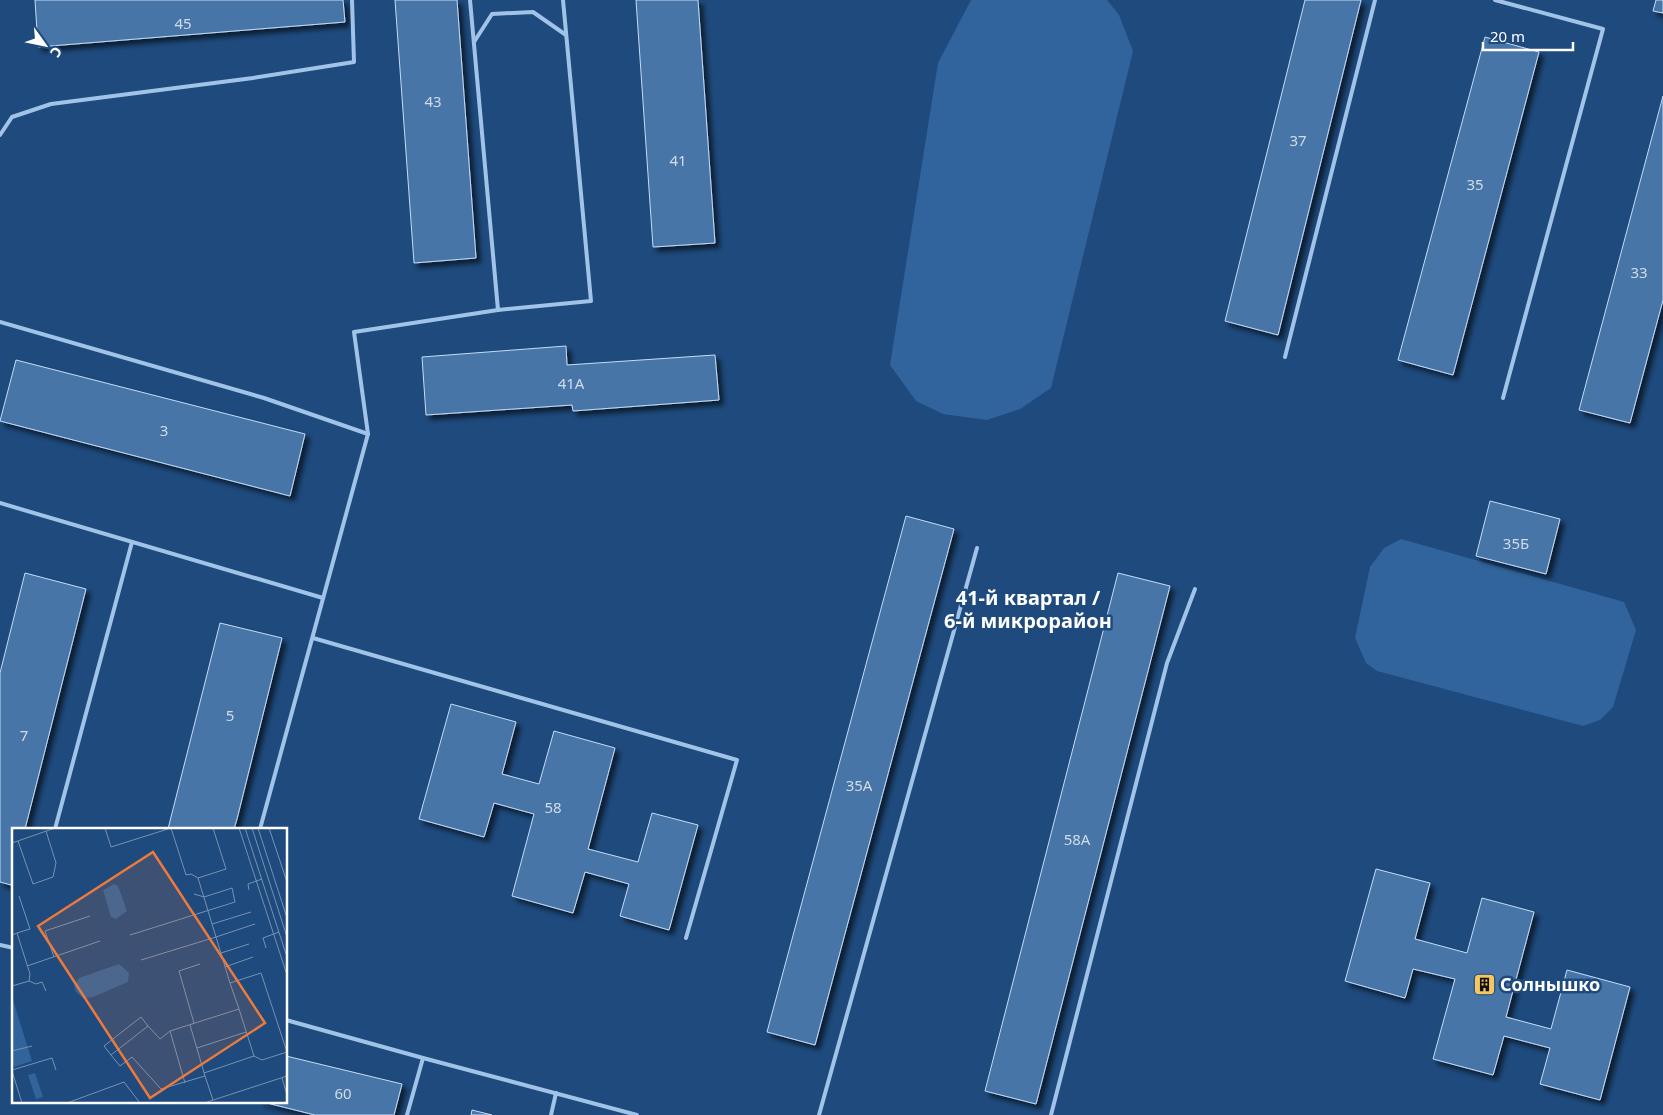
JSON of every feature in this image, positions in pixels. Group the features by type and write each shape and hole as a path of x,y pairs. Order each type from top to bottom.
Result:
{"lane":[{"path":"0,135 12,118 51,104 253,78 354,62 352,0"},
{"path":"470,0 498,310"},
{"path":"260,828 368,434 354,332 498,310 591,301 562,0"},
{"path":"1285,357 1375,0"},
{"path":"1495,0 1603,29 1503,398"},
{"path":"474,42 492,14 533,12 566,35"},
{"path":"0,322 264,398 368,434"},
{"path":"0,503 323,598"},
{"path":"55,828 132,542"},
{"path":"819,1115 977,548"},
{"path":"1051,1115 1167,663 1195,588"},
{"path":"313,638 737,760 686,938"},
{"path":"288,1021 637,1115"},
{"path":"407,1115 423,1058"},
{"path":"551,1115 556,1093"}],"shaded area":[{"path":"971,0 1107,0 1119,15 1133,51 1051,388 1020,409 987,420 943,414 916,401 890,365 938,63"},
{"path":"1401,539 1624,602 1636,630 1613,707 1600,720 1583,726 1377,671 1366,663 1355,638 1370,567 1384,548"}],"building":[{"path":"35,0 343,0 345,22 38,47"},
{"path":"395,0 457,0 476,258 414,263"},
{"path":"636,0 698,0 715,243 653,247"},
{"path":"1305,0 1361,0 1278,335 1225,321"},
{"path":"1656,0 1663,0 1663,13 1653,11"},
{"path":"1485,37 1539,52 1453,375 1398,360"},
{"path":"1663,96 1663,300 1630,423 1579,410"},
{"path":"566,346 567,365 715,355 719,400 573,411 572,405 426,415 422,357"},
{"path":"16,360 305,434 290,496 0,421"},
{"path":"1490,501 1560,519 1546,574 1476,556"},
{"path":"906,516 954,529 815,1045 767,1032"},
{"path":"25,573 86,589 25,828 12,828 11,885 0,882 0,673"},
{"path":"1118,573 1170,586 1036,1104 985,1091"},
{"path":"220,623 282,638 234,828 168,828"},
{"path":"451,704 516,722 502,774 539,784 554,731 615,748 588,849 638,862 652,813 698,825 669,930 620,916 629,884 585,872 573,913 512,896 534,814 494,803 484,837 419,819"},
{"name":"Солнышко","path":"1376,869 1430,883 1415,939 1467,953 1482,898 1534,912 1506,1017 1551,1029 1567,970 1630,987 1600,1100 1540,1084 1550,1048 1504,1036 1493,1075 1433,1059 1455,979 1413,969 1405,998 1345,981"},
{"path":"288,1056 402,1084 394,1115 315,1115 263,1102 288,1102"},
{"path":"472,1110 492,1115 471,1115"}],"place":[{"name":"Солнышко","path":"1484,984"}],"district":[{"name":"41-й квартал / 6-й микрорайон","path":"1028,608"}]}
